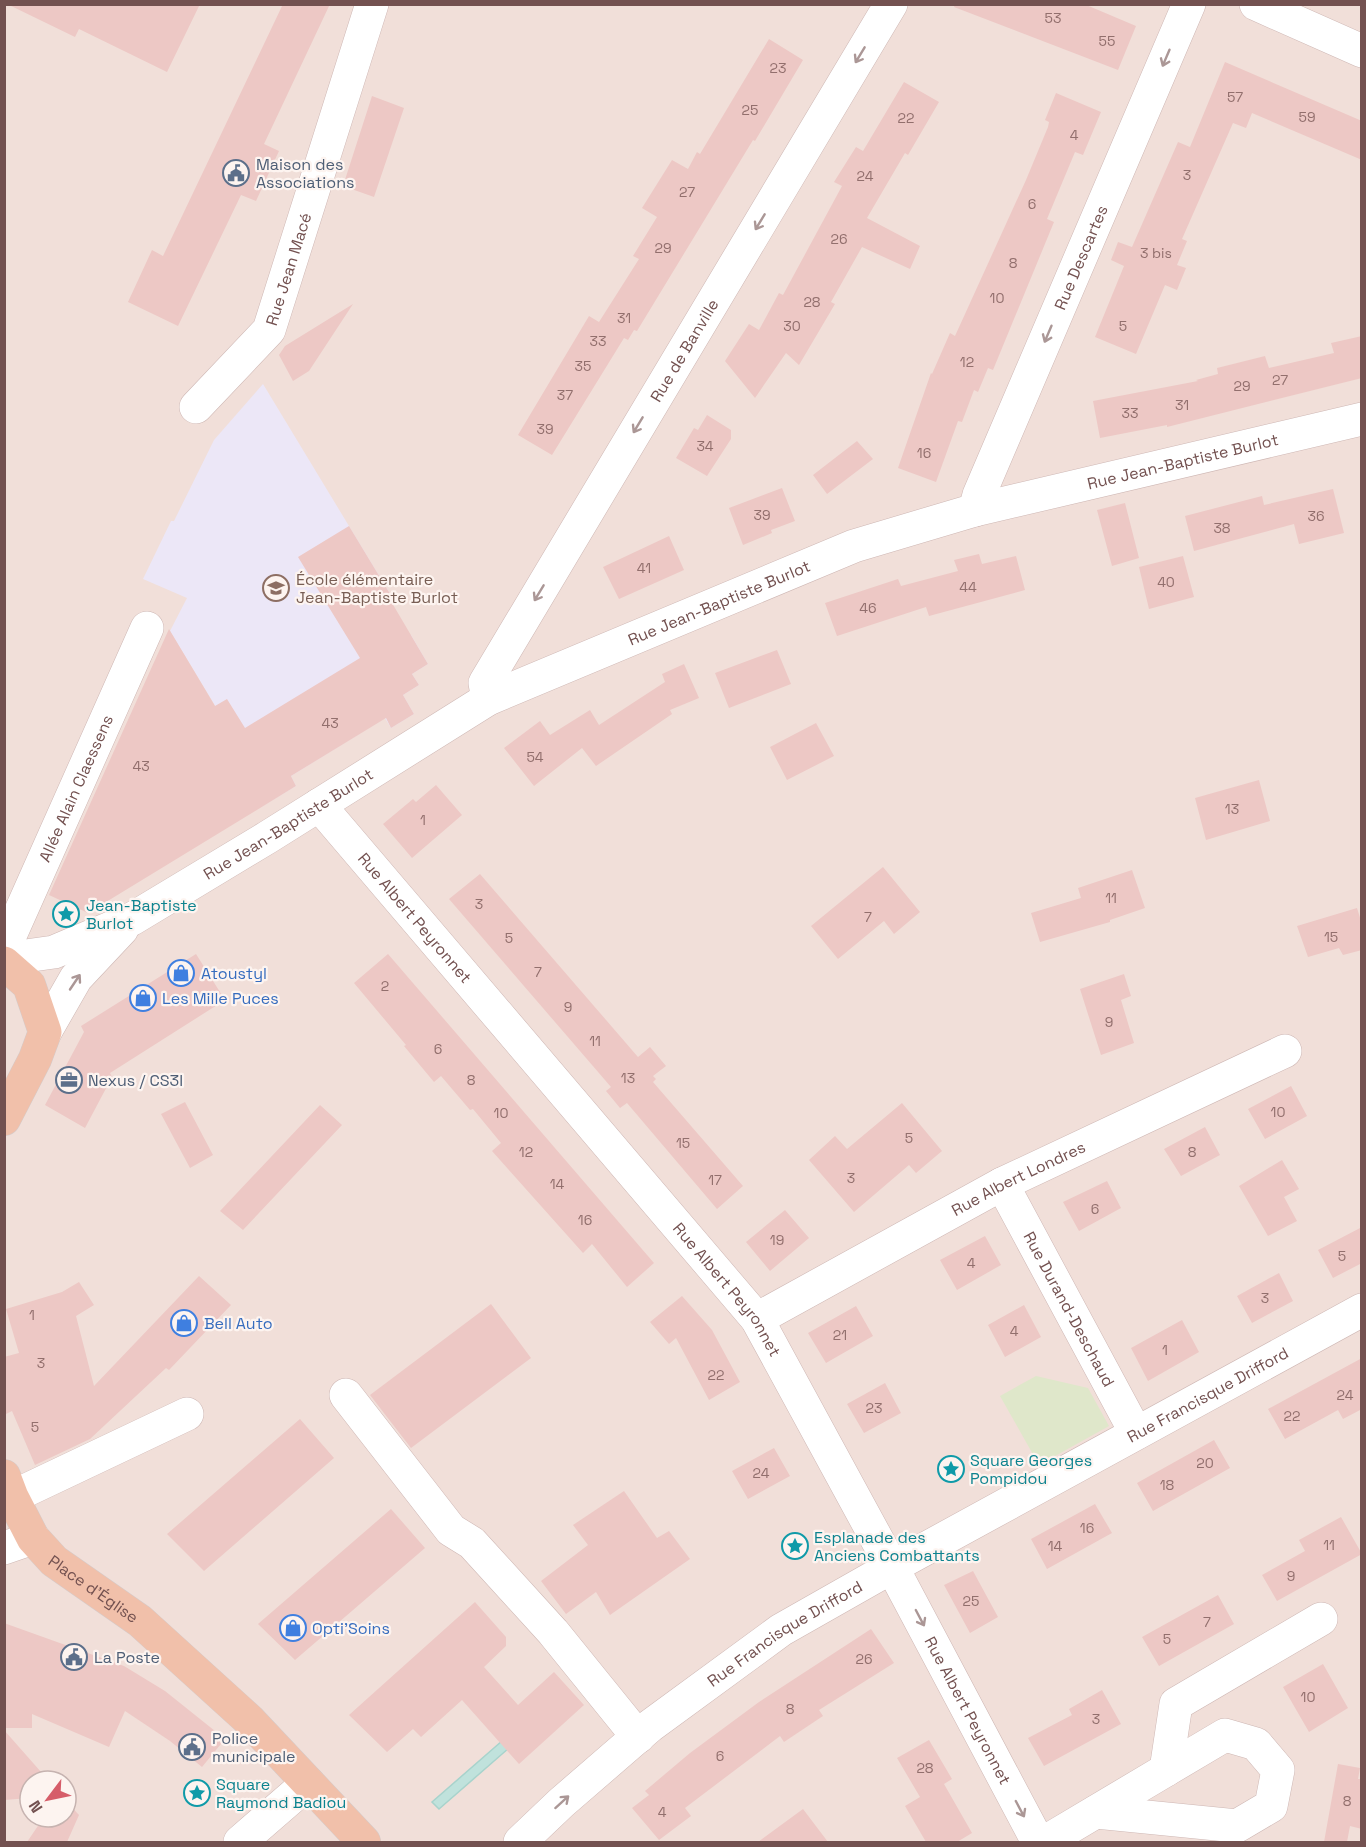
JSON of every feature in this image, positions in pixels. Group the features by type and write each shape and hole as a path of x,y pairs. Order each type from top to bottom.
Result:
{"main road":[{"path":"4,961 29,985 45,1032 35,1059 4,1119"},
{"name":"Place d'Église","path":"8,1487 19,1543 54,1561 140,1621 249,1720 364,1842"}],"street":[{"name":"Rue Jean Macé","path":"196,407 269,330 372,4"},
{"name":"Rue de Banville","path":"488,699 485,683 891,4"},
{"name":"Rue Descartes","path":"975,510 1189,4"},
{"path":"1256,4 1362,51"},
{"name":"Rue Jean-Baptiste Burlot","path":"4,961 54,952 132,919 488,699 854,546 975,510 1362,419"},
{"name":"Allée Alain Claessens","path":"4,949 147,628"},
{"name":"Rue Albert Peyronnet","path":"319,805 758,1319 1038,1842"},
{"name":"Rue Jean-Baptiste Burlot","path":"45,1032 76,978 132,919"},
{"name":"Rue Albert Londres","path":"758,1319 1002,1184 1285,1051"},
{"name":"Rue Durand-Deschaud","path":"1002,1184 1136,1433"},
{"name":"Rue Francisque Drifford","path":"520,1842 561,1803 638,1737 781,1630 1362,1310"},
{"path":"346,1395 451,1530 472,1543 545,1623 638,1737"},
{"path":"8,1487 187,1414"},
{"path":"1166,1770 1176,1704 1321,1619"},
{"path":"1045,1842 1225,1735 1256,1744 1278,1770 1271,1806 1237,1826 1096,1812"},
{"path":"240,1842 308,1784"}],"shaded area":[{"path":"5,5 1361,5 1361,1842 5,1842"},
{"name":"École élémentaire Jean-Baptiste Burlot","path":"263,384 395,602 358,624 396,645 411,635 428,664 412,674 419,685 403,695 414,714 391,728 385,718 291,776 296,786 261,807 240,747 170,631 187,598 143,579 214,440"}],"green space":[{"path":"1036,1376 1088,1388 1109,1426 1039,1465 1000,1396"}],"water":[{"path":"502,1741 509,1748 439,1809 432,1802"}],"building":[{"path":"7,4 200,4 167,72 79,29 75,37"},
{"name":"Maison des Associations","path":"283,4 330,4 264,144 279,151 256,201 241,195 178,326 128,302 152,250 163,256"},
{"path":"955,4 1084,4 1136,26 1118,70 954,7"},
{"path":"769,39 803,60 637,331 634,330 628,340 624,338 552,455 518,435 589,316 599,322 639,259 633,256 657,217 642,208 672,160 688,169 697,152 700,154"},
{"path":"1225,62 1362,121 1362,160 1252,113 1246,128 1233,123 1182,239 1187,241 1177,265 1186,268 1177,290 1165,285 1136,354 1095,337 1124,266 1111,260 1118,242 1132,247 1178,142 1190,147"},
{"path":"904,82 939,102 908,155 905,153 867,218 920,246 910,269 862,247 831,302 835,304 799,365 786,353 755,398 725,361 749,324 759,330 779,293 783,295 842,186 834,182 856,147 863,151"},
{"path":"1056,93 1101,112 1083,155 1075,152 1047,219 1054,222 993,370 988,368 978,392 974,390 962,422 958,421 936,482 898,468 931,373 950,333 955,336 1026,180 1048,127 1049,122 1045,120"},
{"path":"372,96 404,108 374,197 343,186"},
{"path":"353,304 309,371 293,381 279,355 285,346"},
{"path":"1362,336 1362,378 1167,427 1167,425 1100,438 1093,401 1198,381 1196,380 1218,374 1217,368 1265,356 1269,368 1334,353 1331,343"},
{"path":"707,415 731,430 731,439 707,476 676,458 694,428 698,430"},
{"path":"857,441 873,459 827,494 813,475"},
{"path":"782,488 795,521 771,530 772,533 743,545 729,508"},
{"path":"1333,489 1344,533 1299,544 1294,524 1194,551 1185,516 1262,496 1264,505"},
{"path":"1125,503 1139,558 1112,566 1097,510"},
{"path":"349,526 395,602 392,603 428,664 412,674 419,685 403,695 414,714 391,728 386,718 291,776 296,786 88,913 49,895 169,629 215,706 227,699 245,728 360,658 298,557"},
{"path":"669,536 684,570 619,599 603,567"},
{"path":"979,554 982,564 1016,556 1025,590 929,616 926,607 837,636 825,603 898,579 901,586 958,571 954,560"},
{"path":"1183,556 1194,597 1149,609 1139,567"},
{"path":"777,650 791,684 729,708 715,673"},
{"path":"684,664 699,698 670,710 672,714 596,766 582,748 534,786 504,748 540,721 550,735 590,710 599,725 665,682 662,674"},
{"path":"816,723 834,756 787,780 770,747"},
{"path":"1259,780 1270,821 1206,840 1195,798"},
{"path":"436,785 462,815 412,858 383,824 413,799 416,802"},
{"path":"883,867 920,912 894,934 884,921 838,959 811,926"},
{"path":"1132,870 1145,908 1110,920 1110,922 1040,942 1031,913 1081,898 1078,888"},
{"path":"480,874 638,1057 650,1047 666,1066 653,1076 656,1079 653,1082 743,1186 717,1209 627,1103 620,1108 606,1091 611,1087 449,899"},
{"path":"1357,908 1362,924 1362,950 1343,955 1339,948 1308,957 1297,926"},
{"path":"196,954 225,1000 110,1073 112,1077 85,1128 45,1105 84,1032 81,1026"},
{"path":"388,954 654,1263 627,1287 592,1244 583,1253 492,1151 501,1143 473,1109 470,1110 441,1076 434,1082 354,983"},
{"path":"1124,974 1131,996 1121,1000 1134,1043 1101,1055 1080,989"},
{"path":"1291,1086 1307,1116 1265,1139 1248,1109"},
{"path":"185,1102 213,1155 190,1168 161,1114"},
{"path":"902,1103 942,1151 916,1173 909,1165 854,1212 809,1160 835,1136 847,1149"},
{"path":"320,1105 342,1125 243,1230 220,1211"},
{"path":"1205,1127 1220,1155 1181,1176 1164,1149"},
{"path":"1282,1160 1299,1189 1284,1197 1297,1221 1268,1236 1239,1186"},
{"path":"1107,1181 1121,1208 1079,1231 1063,1202"},
{"path":"785,1210 809,1238 770,1271 746,1242"},
{"path":"1362,1227 1362,1263 1333,1278 1318,1250"},
{"path":"985,1236 1001,1265 957,1290 940,1260"},
{"path":"1279,1273 1293,1301 1252,1323 1237,1296"},
{"path":"199,1276 231,1305 169,1370 166,1368 90,1439 35,1465 12,1411 4,1415 4,1357 19,1353 6,1309 62,1292 79,1282 94,1305 76,1316 94,1386"},
{"path":"682,1296 712,1330 740,1382 709,1400 676,1338 669,1344 650,1322"},
{"path":"491,1304 531,1358 411,1448 370,1395"},
{"path":"1024,1305 1041,1337 1005,1357 988,1325"},
{"path":"856,1306 873,1336 826,1363 808,1333"},
{"path":"1182,1320 1199,1352 1148,1381 1131,1348"},
{"path":"1362,1358 1362,1409 1343,1419 1338,1410 1285,1439 1268,1409"},
{"path":"885,1383 901,1413 864,1433 847,1404"},
{"path":"300,1419 334,1458 204,1571 167,1534"},
{"path":"1214,1440 1230,1468 1153,1511 1137,1483"},
{"path":"774,1448 790,1476 748,1499 732,1471"},
{"path":"624,1491 657,1538 669,1531 690,1559 610,1615 596,1592 566,1614 541,1581 588,1545 573,1525"},
{"path":"1095,1504 1112,1533 1047,1569 1031,1539"},
{"path":"391,1509 425,1548 295,1660 258,1624"},
{"path":"1341,1517 1362,1554 1277,1601 1262,1575 1305,1551 1299,1540"},
{"path":"973,1571 998,1617 970,1633 944,1585"},
{"path":"1218,1595 1234,1624 1159,1666 1142,1637"},
{"path":"475,1602 506,1637 506,1646 484,1667 518,1705 554,1672 584,1705 519,1764 462,1700 421,1737 413,1729 387,1752 349,1715"},
{"path":"4,1623 124,1666 165,1691 225,1739 202,1767 170,1741 125,1711 109,1747 32,1714 32,1728 4,1728"},
{"path":"871,1629 894,1663 819,1710 823,1716 784,1742 780,1736 685,1808 691,1816 659,1840 632,1808 649,1795 645,1791 690,1753 759,1702"},
{"path":"1323,1664 1348,1708 1309,1732 1283,1687"},
{"path":"1102,1690 1121,1724 1044,1766 1028,1738 1072,1715 1069,1709"},
{"path":"4,1730 38,1769 18,1769 18,1799 4,1800"},
{"path":"929,1740 952,1779 944,1784 972,1833 957,1842 926,1842 905,1806 920,1797 897,1758"},
{"path":"1338,1764 1360,1768 1358,1779 1362,1779 1362,1829 1350,1826 1347,1842 1324,1842"},
{"path":"803,1809 828,1842 758,1842"},
{"path":"36,1829 73,1829 67,1842 27,1842"}],"place":[{"name":"Maison des Associations","path":"236,173"},
{"name":"École élémentaire Jean-Baptiste Burlot","path":"276,588"},
{"name":"Jean-Baptiste Burlot","path":"66,914"},
{"name":"Atoustyl","path":"181,973"},
{"name":"Les Mille Puces","path":"143,998"},
{"name":"Nexus / CS3I","path":"69,1080"},
{"name":"Bell Auto","path":"184,1323"},
{"name":"Square Georges Pompidou","path":"951,1469"},
{"name":"Esplanade des Anciens Combattants","path":"795,1546"},
{"name":"Opti'Soins","path":"293,1628"},
{"name":"La Poste","path":"74,1657"},
{"name":"Police municipale","path":"192,1747"},
{"name":"Square Raymond Badiou","path":"197,1793"}]}
